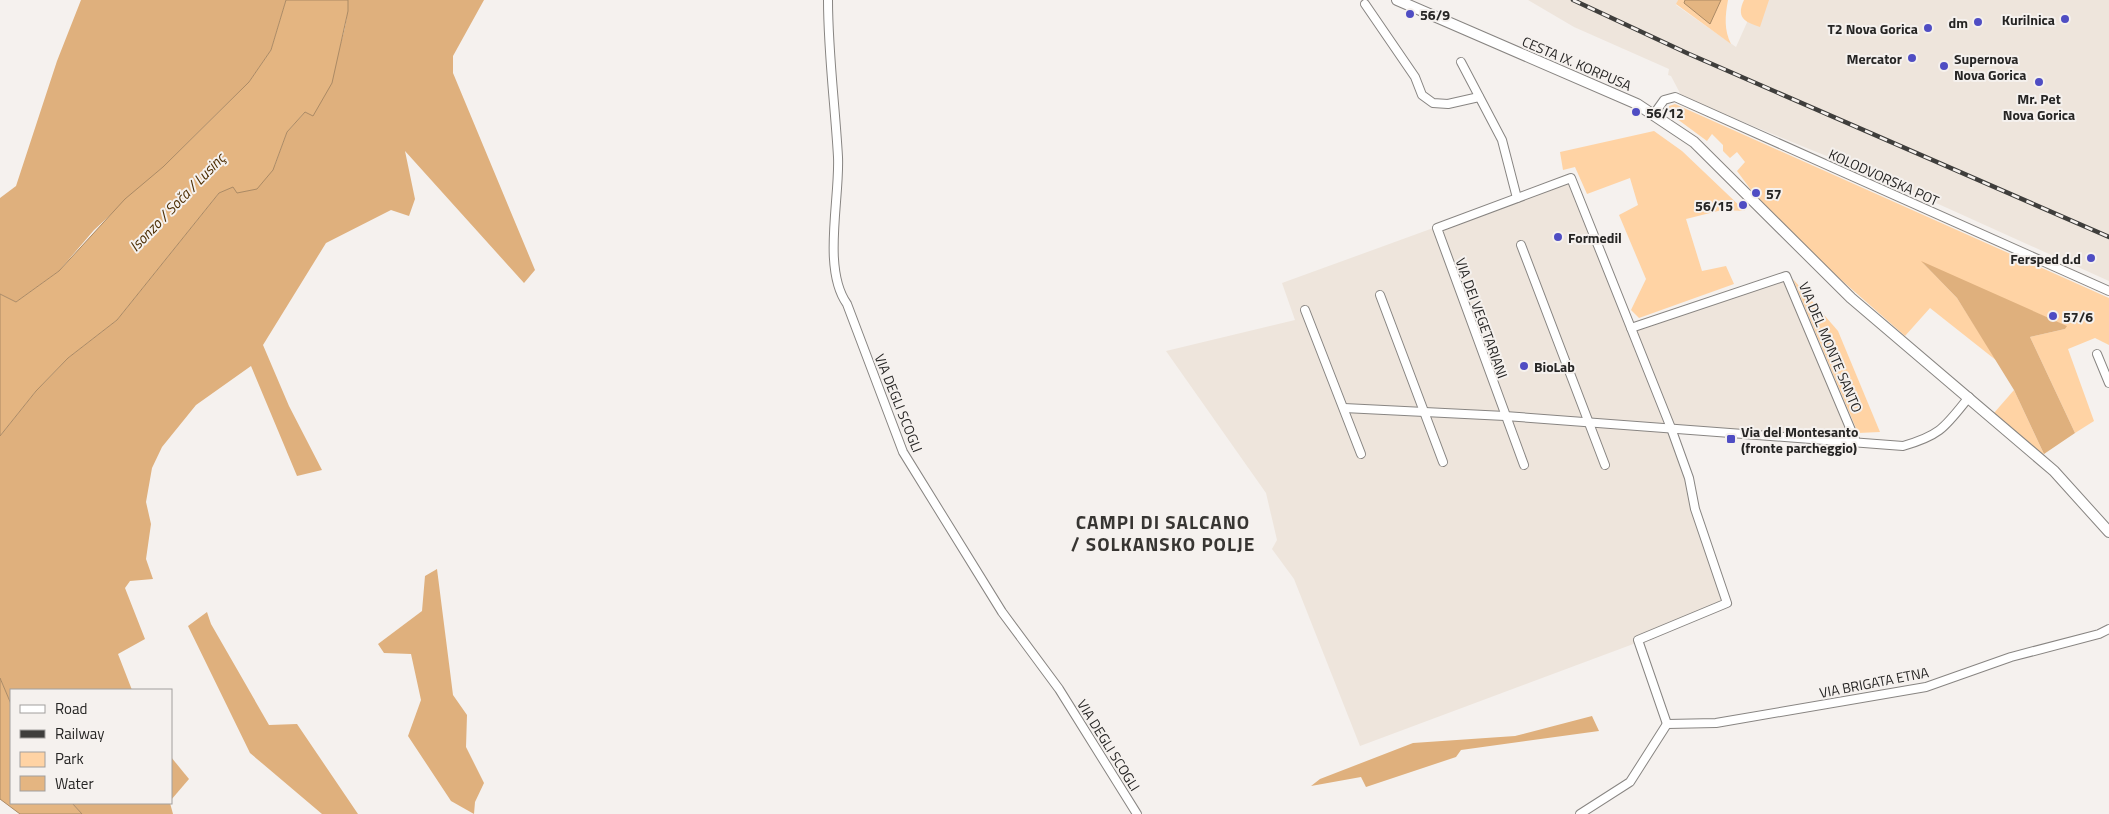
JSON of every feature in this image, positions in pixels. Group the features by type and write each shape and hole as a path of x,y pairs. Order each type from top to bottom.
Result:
{"main road":[{"name":"CESTA IX. KORPUSA","path":"1397,0 1637,104 1694,142 1750,199"},
{"name":"VIA DEL MONTE SANTO","path":"1750,199 1851,298 2054,471 2109,532"}],"street":[{"name":"VIA DEGLI SCOGLI","path":"828,0 828,46 838,158 834,236 836,283 847,304 903,452 1002,612 1059,690 1137,814"},
{"path":"1365,4 1415,77 1422,95 1434,103 1448,104 1479,97"},
{"path":"1461,62 1502,140 1517,198 1571,178 1671,428 1689,478 1695,509 1727,604 1638,640 1667,724 1630,782 1580,814"},
{"name":"KOLODVORSKA POT","path":"1654,114 1664,100 1674,97 2109,291"},
{"name":"VIA DEI VEGETARIANI","path":"1505,416 1437,228 1517,198"},
{"path":"1521,245 1605,465"},
{"name":"VIA DEL MONTE SANTO","path":"1631,328 1786,276 1856,442"},
{"path":"1380,295 1443,462"},
{"path":"1305,310 1361,454"},
{"path":"2097,354 2109,383"},
{"path":"1344,408 1505,416 1903,446 1923,440 1944,429 1969,398"},
{"path":"1505,416 1524,465"},
{"name":"VIA BRIGATA ETNA","path":"1667,724 1716,723 1926,687 2011,657 2099,634 2109,629"}],"shaded area":[{"path":"81,0 286,0 271,50 249,82 163,167 94,230 59,271 16,302 0,294 0,198 16,186 57,61"},
{"path":"348,0 484,0 453,56 453,73 535,270 524,283 405,151 415,199 409,216 391,210 326,243 263,345 289,406 322,470 297,476 251,366 196,405 162,447 152,468 146,502 151,524 146,559 153,579 130,581 125,588 145,639 118,654 132,689 10,689 10,702 0,678 0,436 36,391 68,358 117,320 219,193 275,165 287,132 305,112 313,115 341,44"},
{"path":"1528,0 1678,0 1676,5 1736,47 1757,0 2109,0 2109,281 1883,179 1682,97 1671,76 1668,75 1669,69 1574,27"},
{"path":"1571,178 1631,328 1786,276 1856,442 1672,429 1727,603 1636,643 1360,746 1294,579 1272,549 1277,540 1266,493 1166,351 1295,320 1282,283"},
{"path":"1921,261 2067,326 2065,329 2030,337 2075,433 2044,454 2014,390 1957,298"},
{"path":"437,569 453,695 467,715 466,747 484,783 475,802 474,814 451,801 408,736 421,700 411,654 384,653 378,644 422,611 425,576"},
{"path":"207,612 211,624 269,725 297,724 358,814 322,814 250,753 188,626"},
{"path":"1592,716 1599,731 1461,750 1456,757 1366,787 1361,777 1311,786 1320,779 1413,743 1515,736"},
{"path":"172,758 189,779 172,799"},
{"path":"73,804 170,804 173,814 82,814"}],"green space":[{"path":"1678,0 1728,0 1726,23 1731,44 1676,4"},
{"path":"1744,0 1769,0 1760,27 1746,21 1741,15"},
{"path":"1675,104 2109,298 2109,345 2095,338 2068,349 2094,421 2075,433 2030,337 2065,329 2066,326 1923,263 1957,298 1997,361 1930,308 1905,336 1830,270 1757,198 1737,171 1745,162 1737,152 1730,158 1723,151 1723,145 1712,134 1707,141 1669,113 1669,106"},
{"path":"1654,131 1682,151 1745,211 1722,210 1686,219 1702,271 1726,266 1734,284 1639,318 1631,310 1646,279 1619,215 1638,205 1630,178 1587,194 1575,167 1563,170 1560,152"},
{"path":"1793,279 1838,331 1880,432 1858,433"},
{"path":"2014,390 2044,454 2040,456 1994,413"}],"water":[{"name":"Isonzo / Soča / Lusinç","path":"286,0 348,0 348,11 332,83 313,116 305,112 287,132 273,170 257,189 237,193 233,187 219,193 117,320 68,358 36,391 0,436 0,294 16,302 59,271 125,199 163,167 249,82 271,50"},
{"path":"1685,0 1721,0 1710,24 1684,3"},
{"path":"0,678 10,702 10,804 73,804 82,814 20,814 0,799"}],"railway":[{"path":"1573,0 1689,54 2109,237"}],"place":[{"name":"56/9","path":"1410,14"},
{"name":"Kurilnica","path":"2065,19"},
{"name":"dm","path":"1978,22"},
{"name":"T2 Nova Gorica","path":"1928,28"},
{"name":"Mercator","path":"1912,58"},
{"name":"Supernova Nova Gorica","path":"1944,66"},
{"name":"Mr. Pet Nova Gorica","path":"2039,82"},
{"name":"56/12","path":"1636,112"},
{"name":"57","path":"1756,193"},
{"name":"56/15","path":"1743,205"},
{"name":"Formedil","path":"1558,237"},
{"name":"Fersped d.d","path":"2091,258"},
{"name":"57/6","path":"2053,316"},
{"name":"BioLab","path":"1524,366"},
{"name":"Via del Montesanto (fronte parcheggio)","path":"1731,439"}],"district":[{"name":"CAMPI DI SALCANO / SOLKANSKO POLJE","path":"1163,532"}]}
